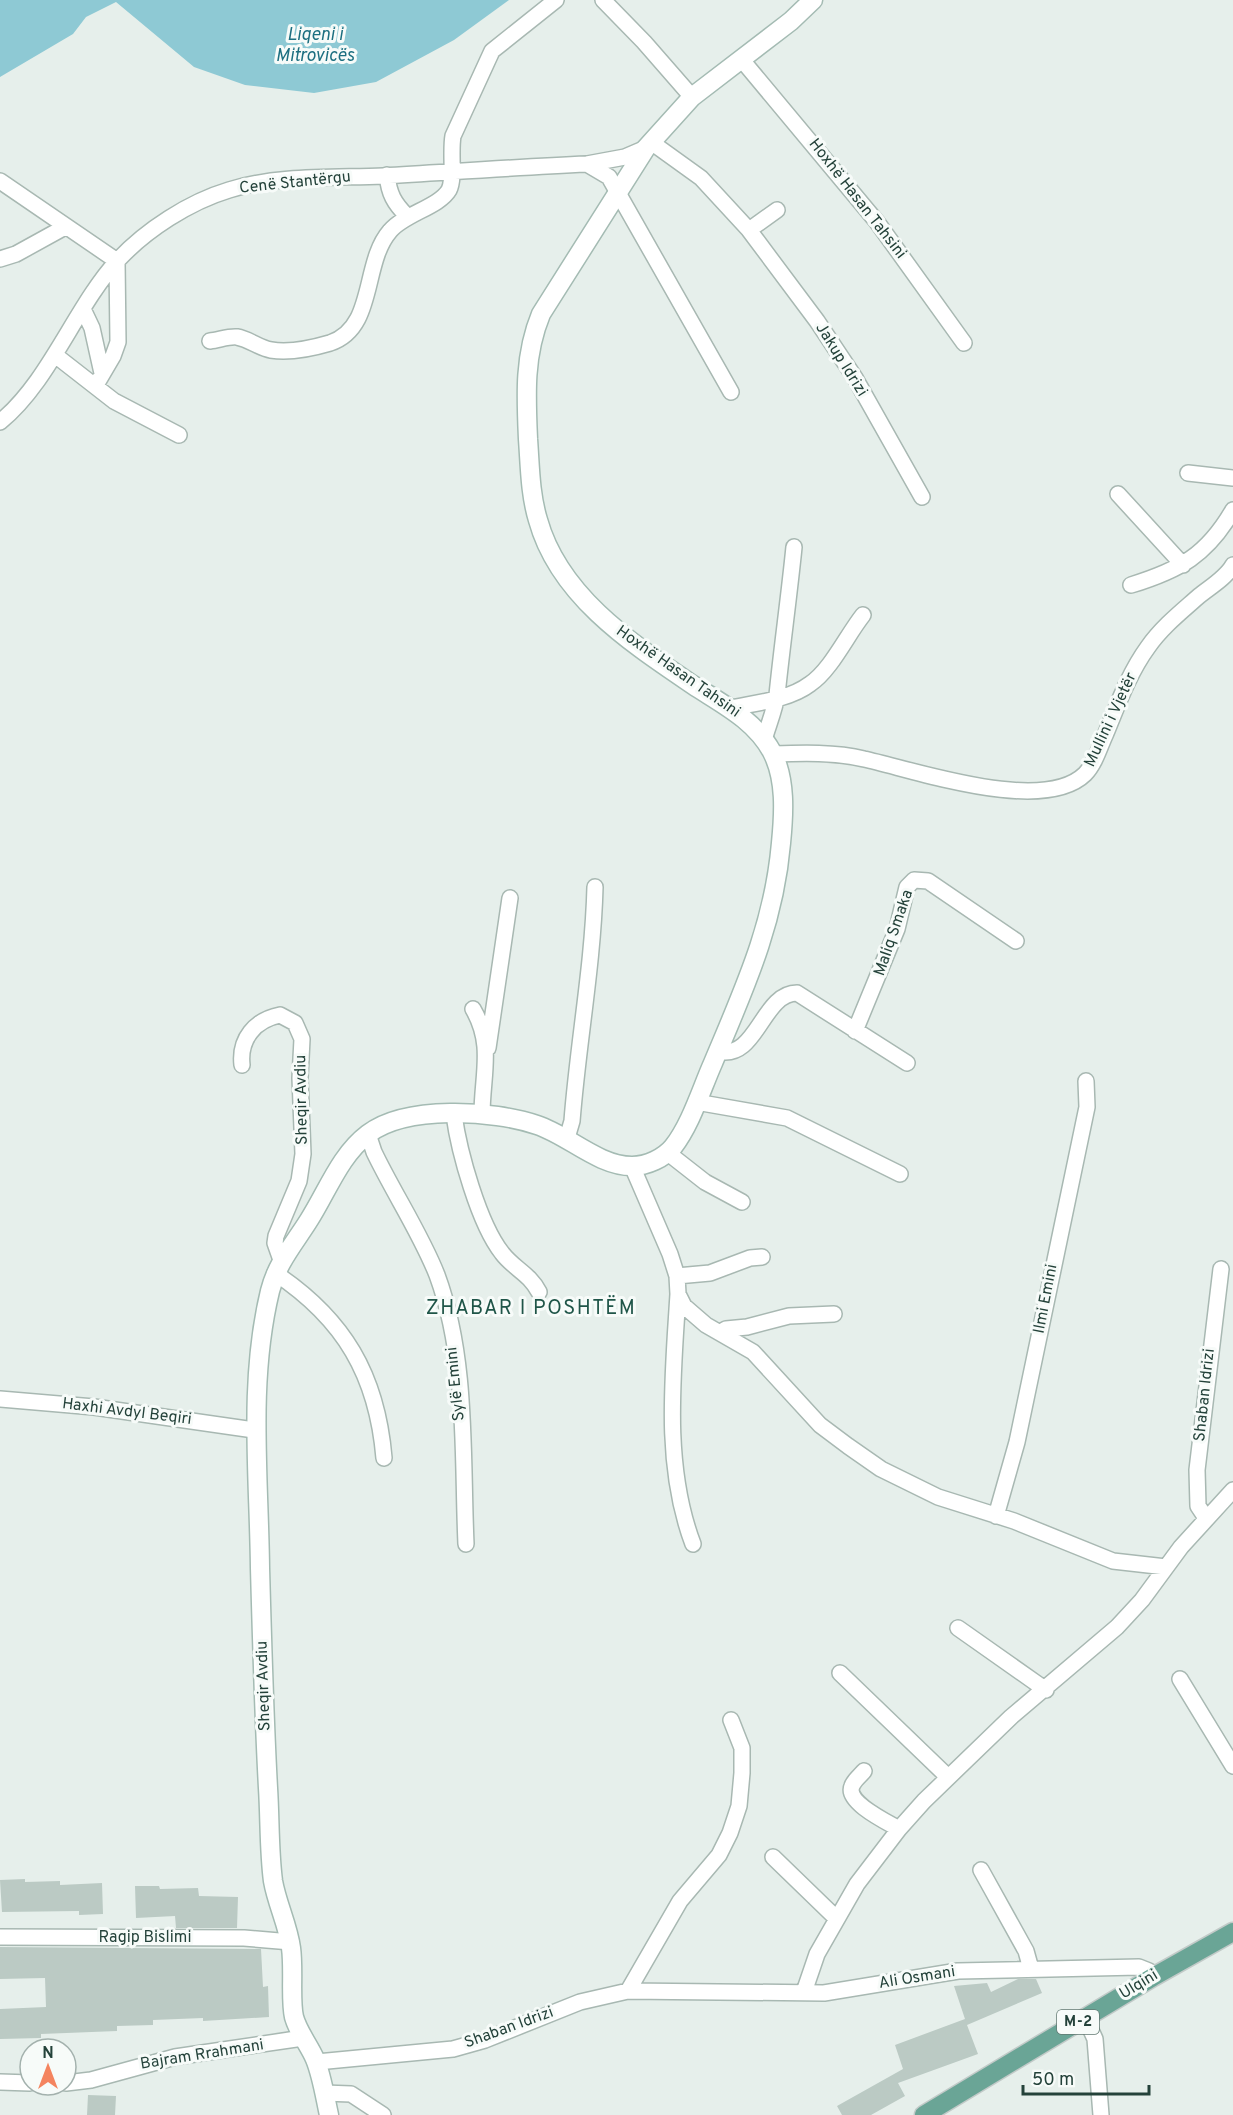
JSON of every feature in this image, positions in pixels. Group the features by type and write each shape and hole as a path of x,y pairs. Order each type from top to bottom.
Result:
{"main road":[{"name":"Ulqini","path":"924,2115 1085,2017 1233,1932"}],"street":[{"path":"210,342 237,337 271,350 286,350 337,340 355,324 361,312 378,246 407,216 447,193 452,183 450,151 453,136 492,51 556,0"},
{"path":"603,0 644,42 692,97"},
{"name":"Hoxhë Hasan Tahsini","path":"769,747 730,708 652,656 590,606 557,564 537,518 532,493 526,398 527,366 531,338 541,314 616,192 648,145 692,97 742,60 813,0"},
{"name":"Hoxhë Hasan Tahsini","path":"742,60 760,84 794,118 877,222 964,344"},
{"name":"Cenë Stantërgu","path":"0,422 56,355 83,309 117,261 154,230 198,203 229,190 301,180 587,164 625,157 648,145"},
{"name":"Jakup Idrizi","path":"648,145 701,178 749,230 817,321 849,369 922,497"},
{"path":"587,164 605,173 731,392"},
{"path":"387,175 389,192 395,204 407,216"},
{"path":"0,181 64,227 117,261 118,342 113,356 99,379"},
{"path":"749,230 777,210"},
{"path":"0,259 16,254 64,227"},
{"path":"83,309 92,328 99,379 114,401 179,435"},
{"path":"56,355 99,379"},
{"path":"1188,473 1233,478"},
{"path":"1118,494 1183,565"},
{"path":"1131,585 1183,565 1208,547 1233,510"},
{"path":"693,1544 681,1514 673,1443 677,1276 654,1212 636,1180 632,1166 642,1165 668,1153 696,1102 750,978 772,905 781,844 783,794 769,747 794,547"},
{"name":"Mullini i Vjetër","path":"769,747 863,759 962,784 1023,790 1049,790 1071,784 1086,773 1097,755 1125,688 1148,646 1166,625 1233,565"},
{"path":"730,708 777,697 810,685 820,675 863,615"},
{"name":"Maliq Smaka","path":"855,1031 897,929 908,887 914,880 928,880 1016,941"},
{"path":"567,1138 593,938 595,887"},
{"path":"482,1115 488,1048 510,898"},
{"path":"718,1051 734,1050 746,1041 776,1003 791,993 803,997 908,1063"},
{"path":"473,1009 483,1029 488,1048"},
{"name":"Sheqir Avdiu","path":"242,1065 242,1047 258,1024 280,1015 295,1023 302,1039 300,1078 303,1154 299,1181 276,1236 278,1266"},
{"name":"Ilmi Emini","path":"996,1516 1017,1442 1087,1107 1086,1081"},
{"path":"696,1102 787,1118 900,1174"},
{"path":"454,1115 456,1133 484,1221 501,1252 510,1262 528,1274 539,1292"},
{"name":"Sheqir Avdiu","path":"329,2115 316,2062 293,2014 295,1980 291,1942 273,1884 262,1673 259,1513 254,1431 257,1375 268,1298 278,1266 311,1217 340,1166 368,1134 394,1120 482,1115 537,1125 599,1156 632,1166"},
{"name":"Sylë Emini","path":"368,1134 386,1177 436,1274 448,1315 457,1369 466,1544"},
{"path":"668,1153 705,1182 742,1202"},
{"path":"677,1276 710,1273 750,1258 762,1257"},
{"path":"278,1266 342,1333 358,1356 373,1391 384,1458"},
{"name":"Shaban Idrizi","path":"1206,1518 1198,1506 1197,1470 1221,1269"},
{"path":"678,1294 684,1306 697,1319 753,1352 820,1425 881,1469 938,1497 996,1516 1113,1561 1166,1567"},
{"path":"722,1332 726,1329 747,1327 789,1316 834,1314"},
{"name":"Haxhi Avdyl Beqiri","path":"0,1399 115,1410 254,1431"},
{"path":"804,1992 817,1954 857,1884 899,1829 948,1777 1011,1717 1117,1627 1142,1600 1206,1518 1233,1490"},
{"path":"958,1628 1046,1689"},
{"path":"840,1673 948,1777"},
{"path":"1180,1679 1233,1766"},
{"path":"628,1990 680,1901 719,1855 730,1833 739,1806 742,1773 742,1748 731,1720"},
{"path":"864,1771 852,1785 850,1793 855,1801 899,1829"},
{"path":"773,1857 837,1919"},
{"path":"981,1870 1026,1951 1031,1969"},
{"name":"Ragip Bislimi","path":"0,1937 244,1938 291,1942"},
{"name":"Ali Osmani","path":"804,1992 843,1991 958,1971 1139,1967 1149,1971 1153,1977"},
{"name":"Shaban Idrizi","path":"316,2062 453,2049 485,2040 579,2002 628,1990 804,1992"},
{"path":"1085,2017 1095,2039 1101,2115"},
{"name":"Bajram Rrahmani","path":"78,2082 92,2080 146,2063 175,2057 303,2038"},
{"path":"0,2082 18,2083"},
{"path":"324,2093 351,2094 383,2115"}],"water":[{"name":"Liqeni i Mitrovicës","path":"0,0 509,0 454,40 376,82 314,93 245,85 194,67 116,2 86,17 73,34 0,77"}],"building":[{"path":"25,1879 25,1882 60,1881 60,1885 102,1883 103,1914 79,1915 79,1911 2,1912 0,1880"},
{"path":"135,1886 159,1886 160,1889 198,1888 199,1896 238,1897 237,1928 176,1928 175,1916 136,1918"},
{"path":"0,1947 261,1949 263,1987 268,1986 269,2017 203,2021 203,2018 153,2020 153,2025 117,2026 117,2031 41,2034 41,2037 0,2039 0,2009 46,2007 45,1978 0,1979"},
{"path":"1018,1979 1036,1979 1042,1993 967,2025 978,2054 898,2083 905,2096 871,2115 842,2115 837,2106 903,2069 895,2045 965,2019 954,1986 987,1983 991,1992"},
{"path":"88,2095 116,2096 115,2115 87,2115"}],"district":[{"name":"ZHABAR I POSHTËM","path":"531,1309"}]}
